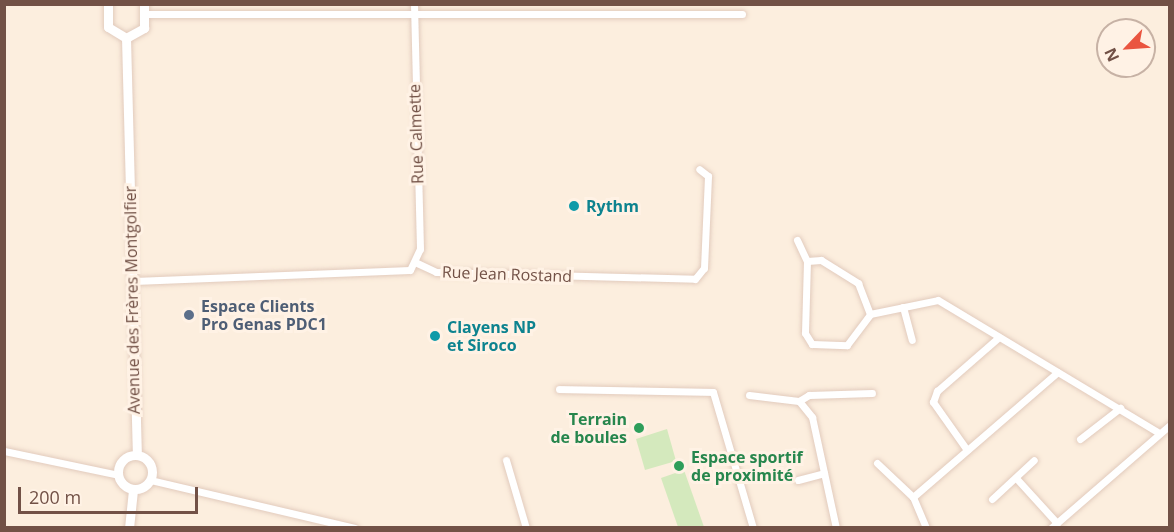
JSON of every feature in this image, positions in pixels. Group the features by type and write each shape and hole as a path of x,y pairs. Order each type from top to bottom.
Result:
{"street":[{"path":"108,4 108,27 126,38 139,33 146,9 272,13 413,8 534,8 742,14"},
{"path":"272,4 272,13"},
{"name":"Rue Calmette","path":"413,8 417,262"},
{"name":"Avenue des Frères Montgolfier","path":"126,38 137,455"},
{"name":"Rue Jean Rostand","path":"417,262 436,272 694,279 704,268 708,176 699,169"},
{"path":"797,240 807,261 805,333 812,344 847,345 870,314 938,300 1159,433"},
{"path":"807,261 821,260 858,282 870,314"},
{"path":"134,281 401,273 417,262"},
{"path":"903,307 912,340"},
{"path":"968,450 933,402 937,391 999,337"},
{"path":"913,497 1058,372"},
{"path":"559,389 713,392 753,528"},
{"path":"749,395 799,401 809,395 872,393"},
{"path":"799,401 812,417 836,528"},
{"path":"1080,439 1120,408"},
{"path":"1016,478 1054,525 1170,425"},
{"path":"4,452 119,474 133,489 129,528"},
{"path":"119,474 123,460 137,455 149,462 150,480"},
{"path":"506,460 526,528"},
{"path":"992,499 1035,460"},
{"path":"877,463 913,497 926,528"},
{"path":"798,480 824,473"},
{"path":"133,489 150,480 354,528"}],"green space":[{"path":"667,429 676,461 645,470 636,439"},
{"path":"684,470 704,527 678,527 661,478"}],"place":[{"name":"Rythm","path":"574,206"},
{"name":"Espace Clients Pro Genas PDC1","path":"189,315"},
{"name":"Clayens NP et Siroco","path":"435,336"},
{"name":"Terrain de boules","path":"639,428"},
{"name":"Espace sportif de proximité","path":"679,466"}]}
